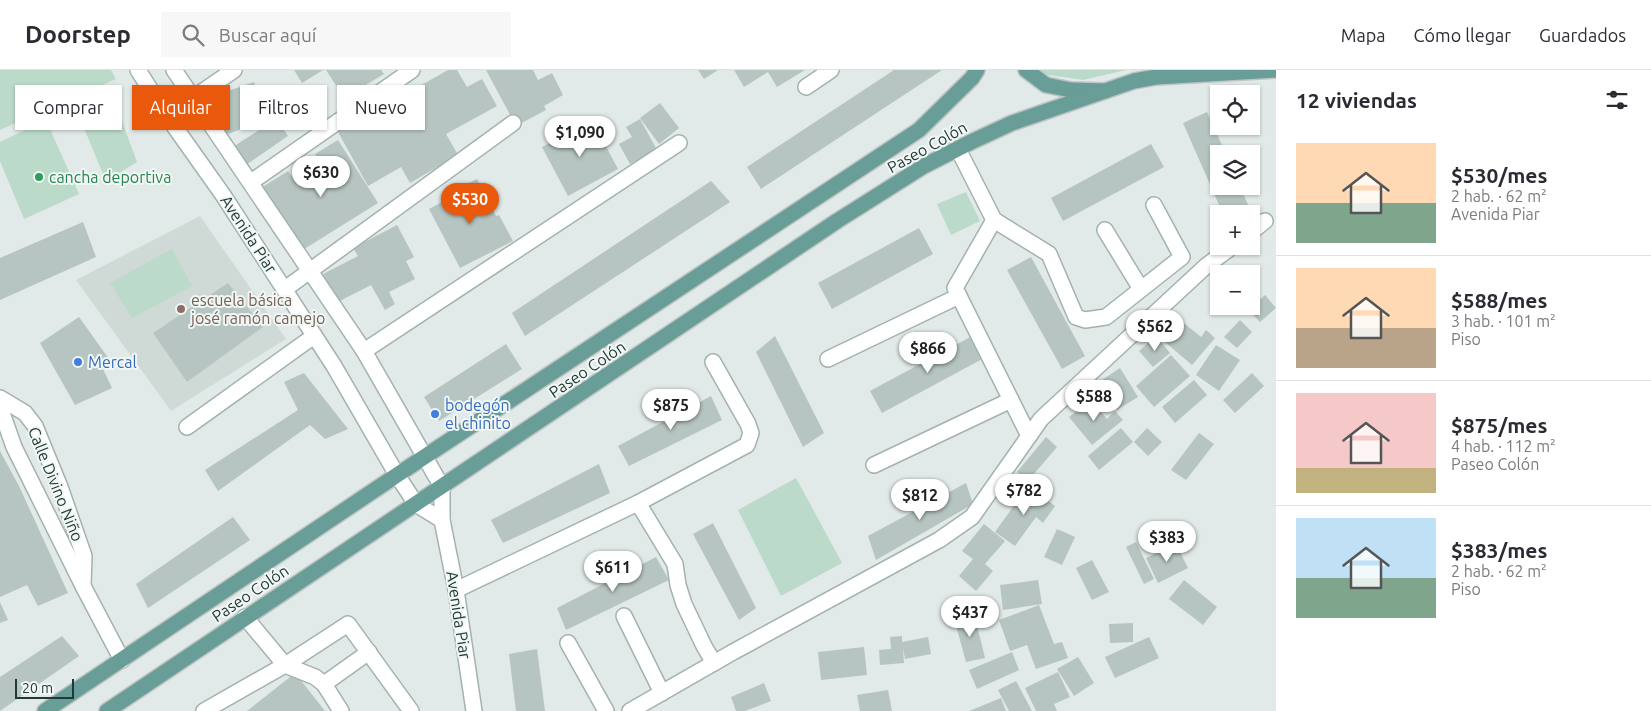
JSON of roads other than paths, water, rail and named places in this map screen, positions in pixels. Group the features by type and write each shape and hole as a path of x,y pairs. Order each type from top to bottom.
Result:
{"main road":[{"name":"Paseo Colón","path":"46,711 397,475 919,130 972,78 977,70"},
{"path":"1026,70 1046,85 1071,90 1105,91"},
{"name":"Paseo Colón","path":"107,711 837,221 924,166 1012,123 1105,91 1138,76 1156,77 1276,70"}],"street":[{"name":"Avenida Piar","path":"138,70 147,85"},
{"name":"Avenida Piar","path":"174,70 184,85"},
{"path":"213,85 234,70"},
{"path":"251,182 412,70"},
{"path":"806,87 831,70"},
{"path":"285,289 513,123"},
{"name":"Avenida Piar","path":"177,130 223,195 285,289 334,366 397,475 416,504 442,520"},
{"name":"Avenida Piar","path":"215,130 364,351 442,487 442,520 456,590 469,709"},
{"path":"364,351 679,143"},
{"path":"958,149 994,220 1049,254 1076,317 1086,320 1106,317 1182,256 1154,205"},
{"path":"994,220 955,288 1029,436"},
{"path":"1260,225 1265,221"},
{"path":"1105,230 1141,289"},
{"path":"630,711 939,540 972,517 1041,419 1206,266 1221,255"},
{"path":"828,359 959,296"},
{"path":"187,427 314,336"},
{"path":"456,590 638,503 747,445 751,433 748,424 713,362"},
{"name":"Calle Divino Niño","path":"0,398 25,413 35,426 60,487 84,556 83,586"},
{"path":"874,465 1011,400"},
{"name":"Calle Divino Niño","path":"0,408 14,447 122,660"},
{"path":"638,503 675,564 678,585 684,604 714,663"},
{"path":"624,616 662,693"},
{"path":"245,617 284,665 310,674 324,684 341,711"},
{"path":"204,711 284,665 348,624 411,711"},
{"path":"568,643 606,711"},
{"path":"324,684 369,652"}],"place":[{"name":"cancha deportiva","path":"39,177"},
{"name":"escuela básica josé ramón camejo","path":"181,309"},
{"name":"Mercal","path":"78,362"},
{"name":"bodegón el chinito","path":"435,414"}]}
